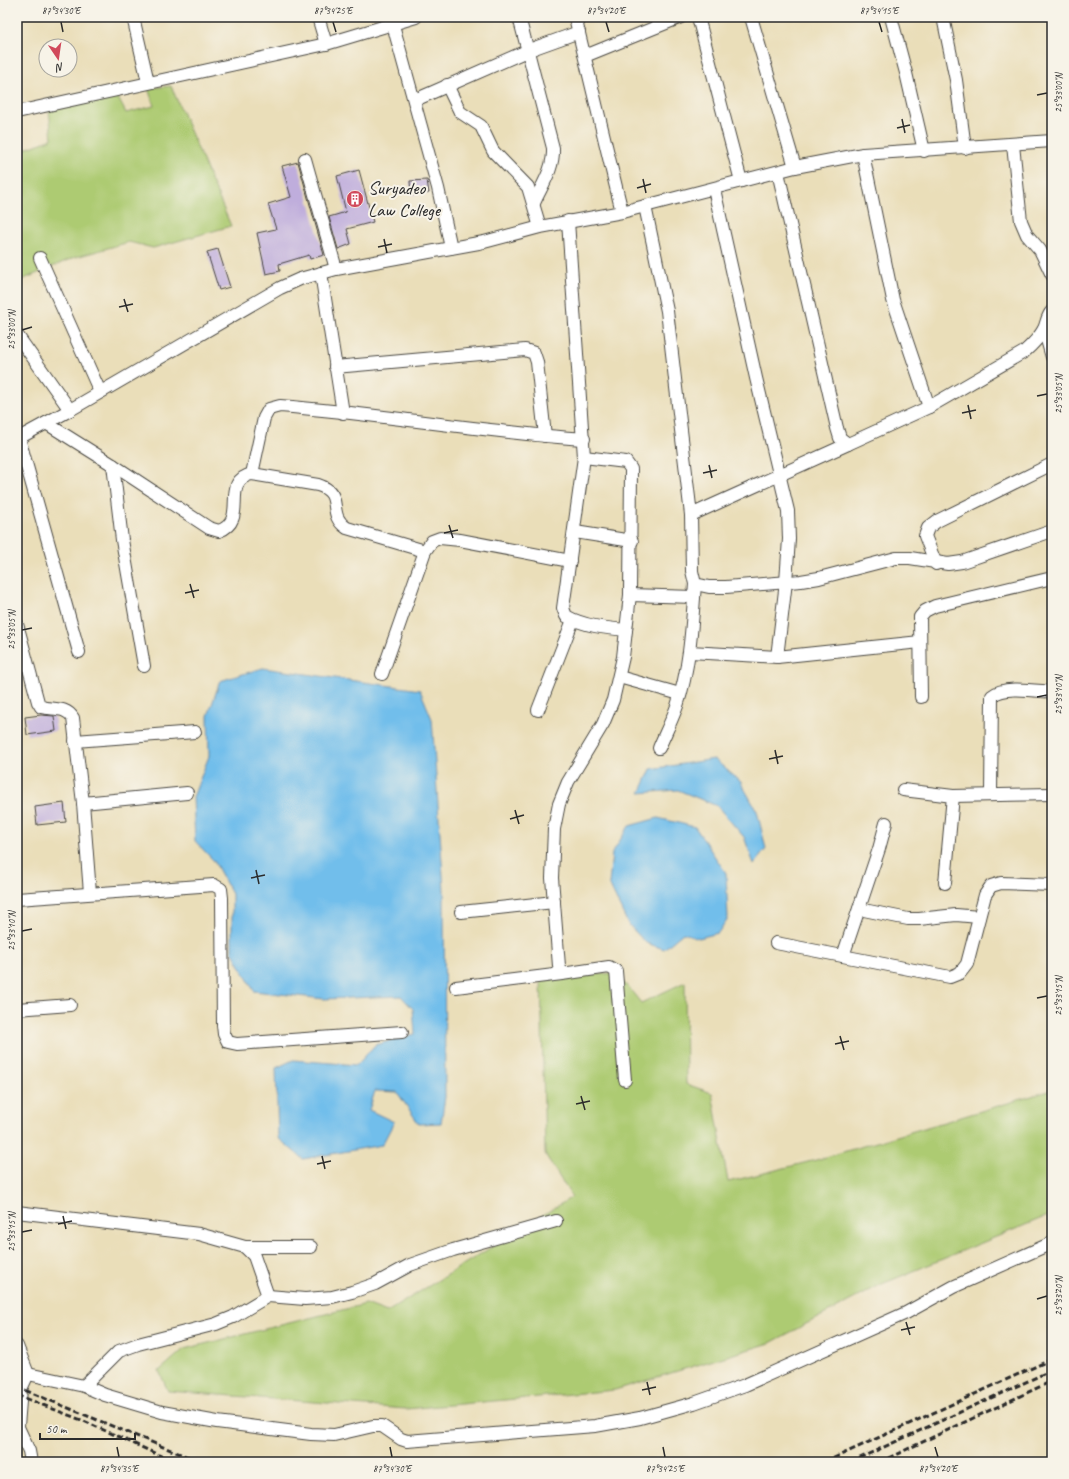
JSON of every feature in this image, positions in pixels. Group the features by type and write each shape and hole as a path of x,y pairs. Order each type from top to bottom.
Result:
{"street":[{"path":"133,17 148,82"},
{"path":"318,17 326,44"},
{"path":"17,112 326,44 416,17"},
{"path":"520,17 553,148 554,160 534,203"},
{"path":"574,17 585,56 622,212"},
{"path":"585,56 681,17"},
{"path":"698,17 741,181"},
{"path":"751,17 795,167"},
{"path":"890,17 901,53 924,151"},
{"path":"943,17 956,80 965,148"},
{"path":"393,25 415,100 451,248"},
{"path":"415,100 529,50 579,32"},
{"path":"447,85 460,112 481,126 493,151 528,187 540,227"},
{"path":"79,652 18,438 70,410 280,288 300,279 336,269 484,242 540,227 622,212 795,167 863,154 1052,142"},
{"path":"1013,145 1021,221 1027,235 1040,250 1052,275"},
{"path":"863,154 893,300 929,407"},
{"path":"306,159 336,269"},
{"path":"778,172 837,428 840,438 848,444"},
{"path":"714,189 790,523 786,582 777,657"},
{"path":"646,206 667,311 691,515 692,571 695,584 690,652 677,706 659,748"},
{"path":"568,221 584,439 584,457 575,532 563,608 566,616 573,620 593,626 626,630"},
{"path":"40,258 100,392"},
{"path":"321,273 343,413"},
{"path":"691,515 862,439 929,407 1024,352 1035,342 1044,329 1048,314 1052,311"},
{"path":"1044,329 1052,357"},
{"path":"17,335 70,410"},
{"path":"335,367 525,350 534,353 537,362 545,436"},
{"path":"252,474 264,418 269,409 280,406 411,419 545,436 584,439"},
{"path":"46,423 113,464 208,528 219,531 228,528 233,519 237,481 243,476 252,474 329,488 333,494 337,518 341,524 347,528 425,551"},
{"path":"562,974 559,966 552,853 559,804 568,782 603,724 613,700 623,656 630,595 632,541 631,469 626,462 614,459 584,457"},
{"path":"113,464 123,547 144,666"},
{"path":"936,564 925,536 928,528 937,521 1052,464"},
{"path":"695,584 709,587 726,587 819,578 896,558 910,558 936,564 962,562 1052,531"},
{"path":"575,532 632,541"},
{"path":"382,674 425,551 432,541 440,538 454,539 570,561"},
{"path":"921,697 920,617 926,611 935,606 1052,578"},
{"path":"630,595 694,597"},
{"path":"538,710 573,620"},
{"path":"17,624 21,653 38,702 41,707 64,710 70,713 72,718 83,803 90,893"},
{"path":"690,652 777,657 920,642"},
{"path":"619,677 680,694"},
{"path":"991,795 992,696 998,690 1052,692"},
{"path":"75,741 195,732"},
{"path":"903,790 952,796 1052,794"},
{"path":"83,803 187,793"},
{"path":"945,883 952,796"},
{"path":"842,956 879,850 886,822"},
{"path":"776,943 950,977 960,973 967,964 985,894 991,886 1001,883 1052,885"},
{"path":"17,900 90,893 214,885 221,888 223,1025 224,1034 228,1042 237,1044 402,1032"},
{"path":"461,912 554,902"},
{"path":"858,909 919,920 956,915 979,917"},
{"path":"456,987 609,967 616,971 625,1080"},
{"path":"17,1009 70,1005"},
{"path":"17,1212 199,1234 245,1246 311,1247"},
{"path":"84,1386 119,1351 138,1344 216,1324 233,1317 268,1296 305,1299 332,1297 352,1292 375,1284 410,1265 453,1250 556,1221"},
{"path":"28,1374 84,1386 105,1395 162,1412 217,1422 311,1434 334,1435 373,1426 382,1426 401,1439 407,1441 595,1426 640,1418 694,1403 745,1385 906,1313 953,1287 1052,1243"},
{"path":"245,1246 254,1256 268,1296"},
{"path":"17,1346 28,1374 21,1389 17,1425 29,1451 31,1462"}],"green space":[{"path":"171,86 231,226 153,248 129,242 73,258 17,282 17,152 52,139 49,110 116,94 126,113 154,106 148,88"},
{"path":"613,973 629,988 641,1003 685,982 686,1084 712,1093 728,1182 816,1160 1052,1090 1052,1214 882,1284 770,1343 615,1390 406,1409 168,1391 159,1371 184,1349 366,1304 387,1312 572,1197 545,1154 541,980"}],"water":[{"path":"263,668 420,690 432,719 444,890 445,1097 441,1123 419,1124 397,1092 375,1091 369,1110 394,1122 382,1145 303,1159 278,1138 276,1068 293,1060 357,1065 375,1045 415,1034 413,1009 401,996 324,999 254,991 232,951 232,894 214,861 195,841 193,797 209,756 208,716 220,681"},
{"path":"714,759 740,781 757,811 766,849 754,864 744,837 717,806 678,790 640,793 651,769"},
{"path":"658,818 695,827 726,873 728,918 718,933 699,938 683,933 664,949 646,943 628,924 609,884 612,853 629,826"}],"building":[{"path":"298,162 324,255 310,259 309,255 279,264 280,271 266,274 257,233 276,229 268,204 291,197 282,166"},
{"name":"Suryadeo Law College","path":"359,170 373,222 347,229 351,244 338,249 329,217 346,212 337,176"},
{"path":"427,180 429,193 411,195 410,181"},
{"path":"218,249 230,287 219,290 207,252"},
{"path":"41,715 54,716 56,731 27,735 25,717"},
{"path":"64,803 66,822 37,825 35,807"}],"railway":[{"path":"825,1462 1052,1359"},
{"path":"851,1462 1052,1370"},
{"path":"880,1462 1052,1381"},
{"path":"17,1387 200,1462"},
{"path":"17,1395 84,1421 174,1462"}],"place":[{"name":"Suryadeo Law College","path":"355,199"}]}
